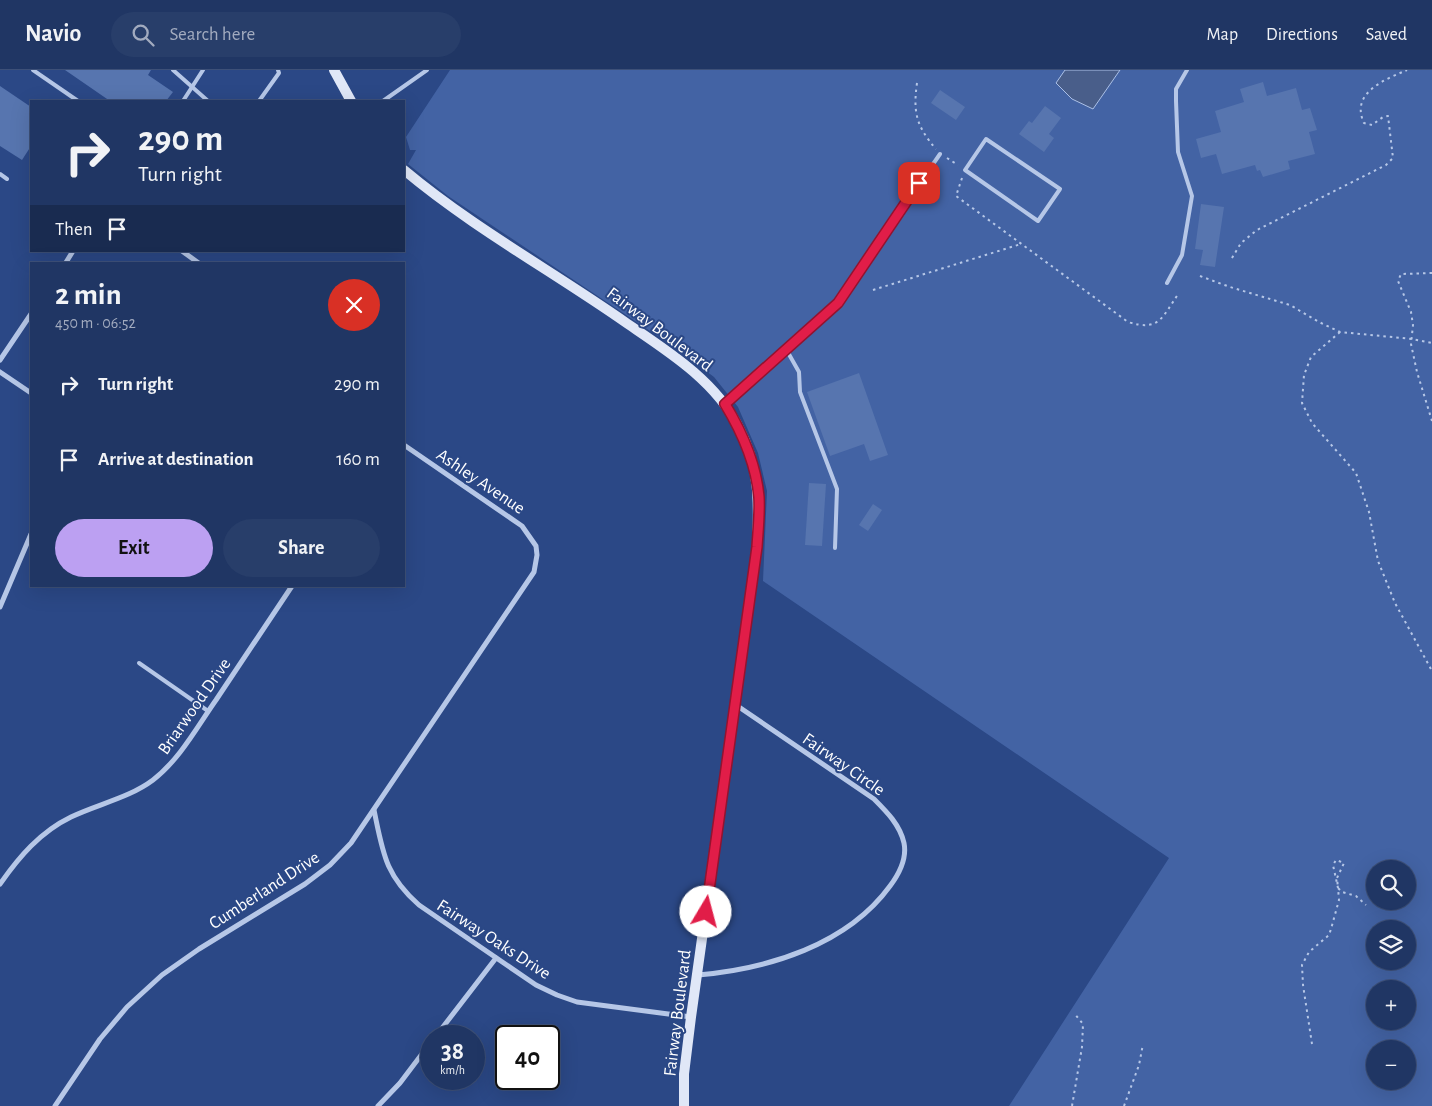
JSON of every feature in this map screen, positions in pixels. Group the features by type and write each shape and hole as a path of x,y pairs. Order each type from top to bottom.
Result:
{"street":[{"path":"334,70 350,100"},
{"name":"Fairway Boulevard","path":"405,171 454,208 647,336 689,368 725,404 748,448 759,498 757,552 691,1017 684,1074 684,1106"},
{"path":"183,252 197,262"},
{"path":"0,360 30,315"},
{"path":"0,372 30,392"},
{"name":"Ashley Avenue","path":"405,447 516,521 528,532 536,546"},
{"path":"0,608 30,536"},
{"name":"Cumberland Drive","path":"54,1106 100,1039 134,1001 162,975 199,948 305,884 330,865 351,843 530,579 536,564 536,546"},
{"name":"Briarwood Drive","path":"0,884 20,856 51,829 70,817 132,793 167,768 181,751 291,587"},
{"name":"Fairway Circle","path":"698,975 772,961 811,948 839,934 871,908 884,894 894,880 905,857 904,844 899,830 888,814 874,800 736,705"},
{"name":"Fairway Oaks Drive","path":"374,810 383,852 396,882 419,905 536,985 556,995 577,1002 691,1017"},
{"path":"444,1025 496,958"},
{"path":"378,1106 400,1083 420,1057"}],"lane":[{"path":"33,70 77,100"},
{"path":"173,70 207,100"},
{"path":"184,100 203,70"},
{"path":"260,100 279,74 278,70"},
{"path":"384,100 427,70"},
{"path":"1167,283 1182,255 1192,196 1178,152 1176,89 1187,70"},
{"path":"986,139 1060,189 1038,221 965,170 986,139"},
{"path":"725,404 838,303 940,154"},
{"path":"0,174 7,179"},
{"path":"786,348 799,372 800,392 837,489 835,548"},
{"path":"139,663 208,711"}],"path":[{"path":"1232,258 1241,243 1257,230 1386,165 1393,158 1388,116 1383,117 1372,126 1364,123 1360,113 1362,101 1371,89 1406,70"},
{"path":"917,83 914,105 918,122 927,138 940,154 965,170 956,196 1128,322 1149,327 1157,323 1179,293"},
{"path":"873,290 1022,244"},
{"path":"1432,273 1401,274 1398,281 1411,312 1413,325 1411,344 1417,372 1432,421"},
{"path":"1200,276 1230,287 1290,304 1319,322 1340,332 1412,339 1432,343"},
{"path":"1340,332 1311,357 1304,375 1302,403 1312,423 1356,473 1369,512 1378,561 1396,603 1432,671"},
{"path":"1312,1044 1302,985 1302,965 1309,952 1329,935 1339,900 1337,878 1333,865 1336,860 1342,860 1344,863 1337,878"},
{"path":"1338,888 1342,892 1356,896 1366,905"},
{"path":"1072,1106 1082,1047 1083,1024 1074,1013"},
{"path":"1124,1106 1139,1065 1144,1044"}],"shaded area":[{"path":"450,70 1432,70 1432,1106 1009,1106 1169,858 763,581 767,491 758,453 738,407 714,377 674,347 448,196 408,164 416,150 410,150 406,137"},
{"path":"1065,70 1120,70 1093,109 1072,99 1056,83"}],"building":[{"path":"65,70 151,70 148,75 173,92 167,100 109,100"},
{"path":"1263,82 1267,96 1296,88 1302,110 1310,108 1317,130 1309,132 1315,154 1288,161 1290,169 1263,177 1260,170 1257,171 1255,165 1222,174 1216,154 1201,158 1196,139 1221,132 1215,111 1244,102 1240,89"},
{"path":"0,86 30,106 30,148 22,160 0,146"},
{"path":"940,90 965,107 956,120 931,103"},
{"path":"1045,106 1061,118 1049,134 1054,138 1044,152 1019,134 1029,121 1032,123"},
{"path":"1201,204 1224,207 1215,267 1200,265 1203,250 1195,249"},
{"path":"859,373 888,455 870,461 864,444 830,456 807,392"},
{"path":"809,483 826,484 822,546 805,545"},
{"path":"873,504 882,510 868,531 859,525"}],"route":[{"path":"706,912 757,547 759,498 748,448 725,404 838,303 919,183"}]}
